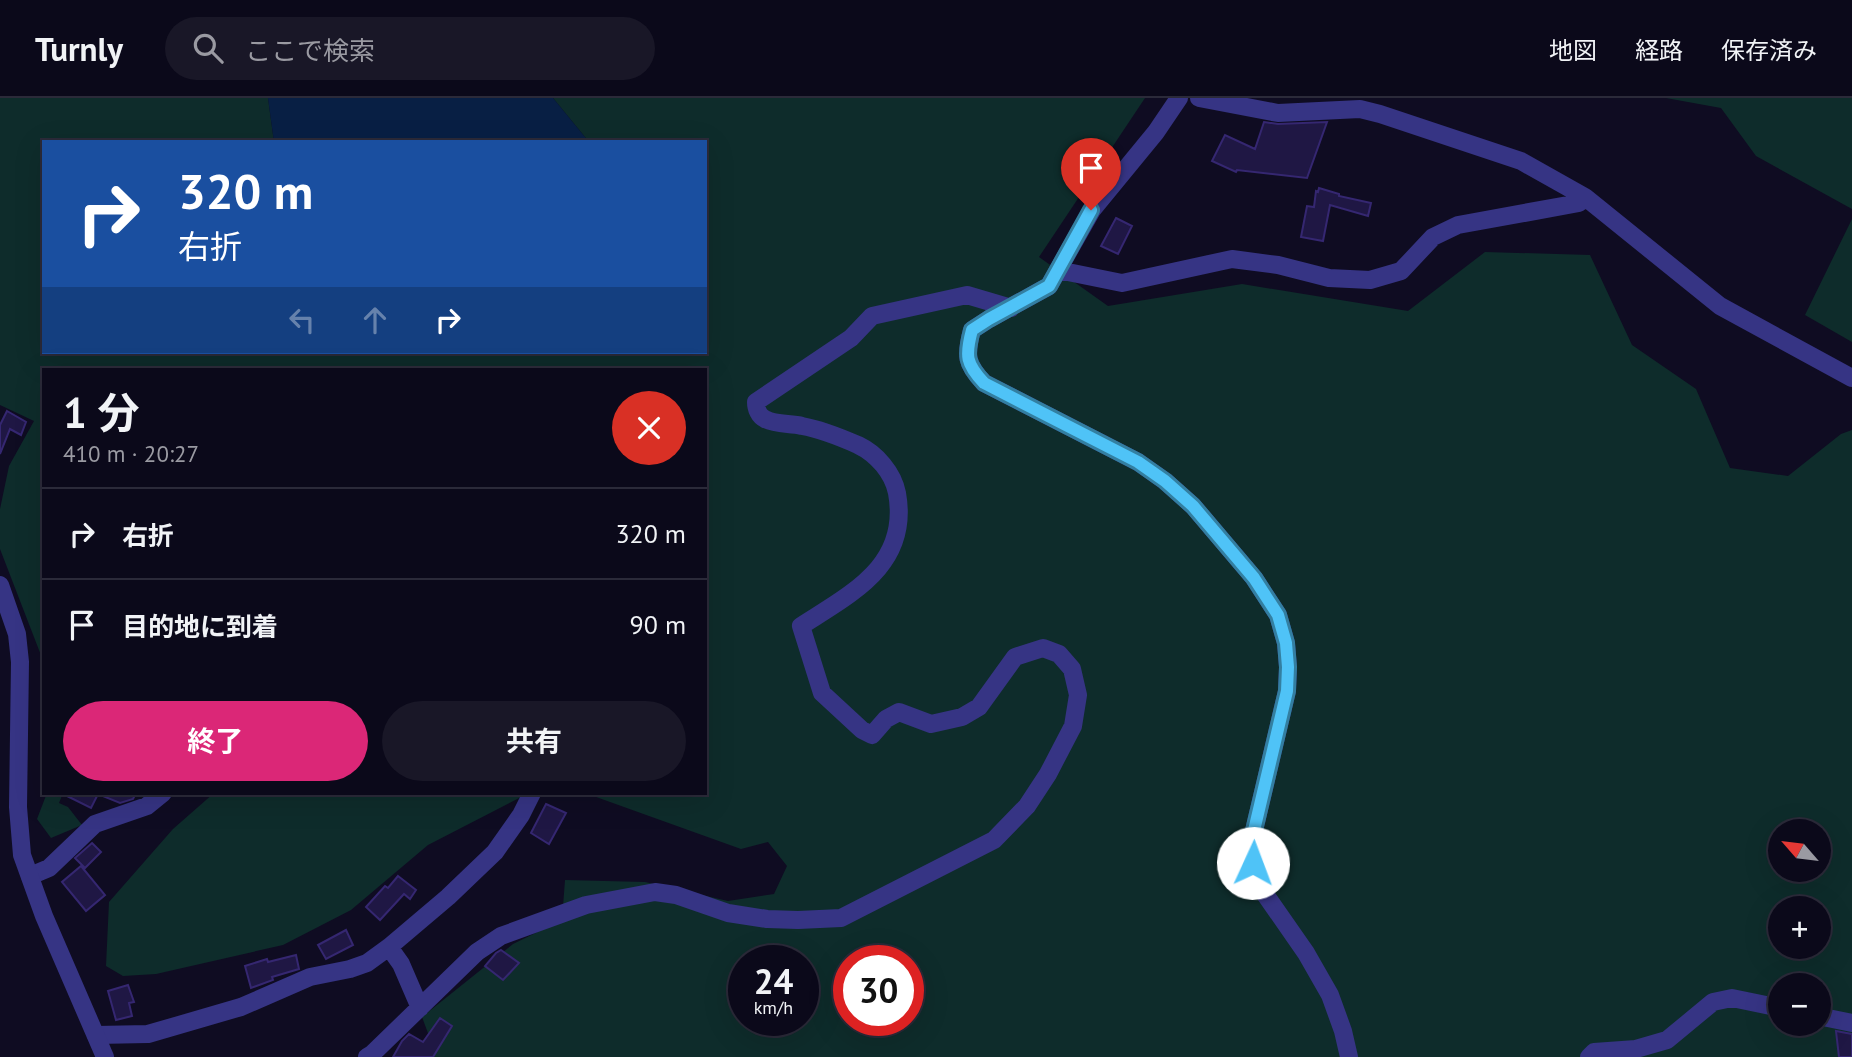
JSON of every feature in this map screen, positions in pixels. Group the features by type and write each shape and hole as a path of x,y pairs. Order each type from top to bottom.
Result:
{"street":[{"path":"1179,98 1156,132 1091,210 1049,286 972,330 966,350 972,370 984,383 1138,462 1165,481 1193,506 1254,578 1278,615 1286,643 1287,691 1252,839 1253,863 1260,887 1306,953 1330,995 1349,1057"},
{"path":"1199,98 1278,113 1337,104 1380,114 1521,161 1585,197 1720,306 1852,378"},
{"path":"1058,270 1122,283 1231,259 1278,265 1329,278 1370,281 1401,271 1433,237 1458,225 1579,203 1585,197"},
{"path":"367,1057 477,952 501,936 586,905 655,891 676,895 728,913 767,919 841,918 994,840 1027,806 1048,774 1073,726 1078,695 1072,669 1059,654 1043,649 1015,657 979,707 962,717 931,724 899,712 886,719 872,734 862,730 822,693 801,626 855,590 883,565 893,546 899,523 900,506 895,480 877,458 860,446 804,426 767,421 755,406 756,402 851,338 872,316 967,295 1011,308"},
{"path":"0,585 18,634 18,807 22,855 44,916 105,1057"},
{"path":"30,876 49,868 95,824 148,806 161,795"},
{"path":"96,1035 148,1034 241,1007 310,977 367,963 448,897 495,852 522,815 531,795"},
{"path":"389,947 401,964 420,1008"},
{"path":"1589,1057 1594,1052 1636,1049 1667,1040 1713,1002 1732,998 1768,1006"},
{"path":"1831,1019 1852,1023"}],"green space":[{"path":"0,98 268,98 274,140 42,140 42,354 707,354 707,140 587,140 553,98 1145,98 1039,257 1108,306 1242,284 1408,311 1485,252 1590,255 1632,345 1696,389 1730,468 1788,476 1841,434 1852,430 1852,1057 431,1057 435,1052 422,1017 513,944 562,920 565,880 645,882 728,901 774,894 787,866 768,842 741,849 591,795 707,795 707,368 42,368 42,658 0,549 0,509 9,466 34,421 0,405"},
{"path":"1666,98 1852,98 1852,209 1756,156 1721,108"},
{"path":"1852,219 1852,342 1805,315"},
{"path":"46,795 62,795 59,803 68,807 82,825 51,838 37,819"},
{"path":"212,795 534,795 523,796 428,845 351,910 283,945 156,974 123,976 106,966 109,902 173,829"}],"water":[{"path":"268,98 553,98 587,140 274,140"}],"building":[{"path":"1264,122 1327,122 1307,178 1236,172 1212,161 1225,135 1255,149"},
{"path":"1319,188 1339,196 1371,203 1368,216 1330,205 1323,241 1301,237 1307,206 1314,207 1316,191 1318,192"},
{"path":"1116,218 1132,226 1118,254 1101,246"},
{"path":"7,411 26,422 21,435 10,429 0,454 0,425"},
{"path":"65,795 98,795 91,808"},
{"path":"100,795 135,795 133,799 120,803"},
{"path":"546,804 566,813 549,844 531,833"},
{"path":"92,843 101,852 85,868 75,858"},
{"path":"81,866 105,895 86,911 62,882"},
{"path":"398,876 416,890 410,899 404,894 380,920 366,907"},
{"path":"346,930 353,945 326,959 318,945"},
{"path":"501,950 519,963 503,980 485,966"},
{"path":"296,955 299,969 272,977 273,980 251,988 245,966 267,959 268,962"},
{"path":"128,985 134,1002 129,1003 132,1016 116,1020 108,991"},
{"path":"440,1018 452,1026 433,1057 393,1057 409,1034 423,1042"},
{"path":"1836,1031 1852,1034 1852,1057 1839,1057"}],"route":[{"path":"1091,210 1049,286 972,330 966,350 972,370 984,383 1138,462 1165,481 1193,506 1254,578 1278,615 1286,643 1287,691 1252,839 1253,863"}]}
